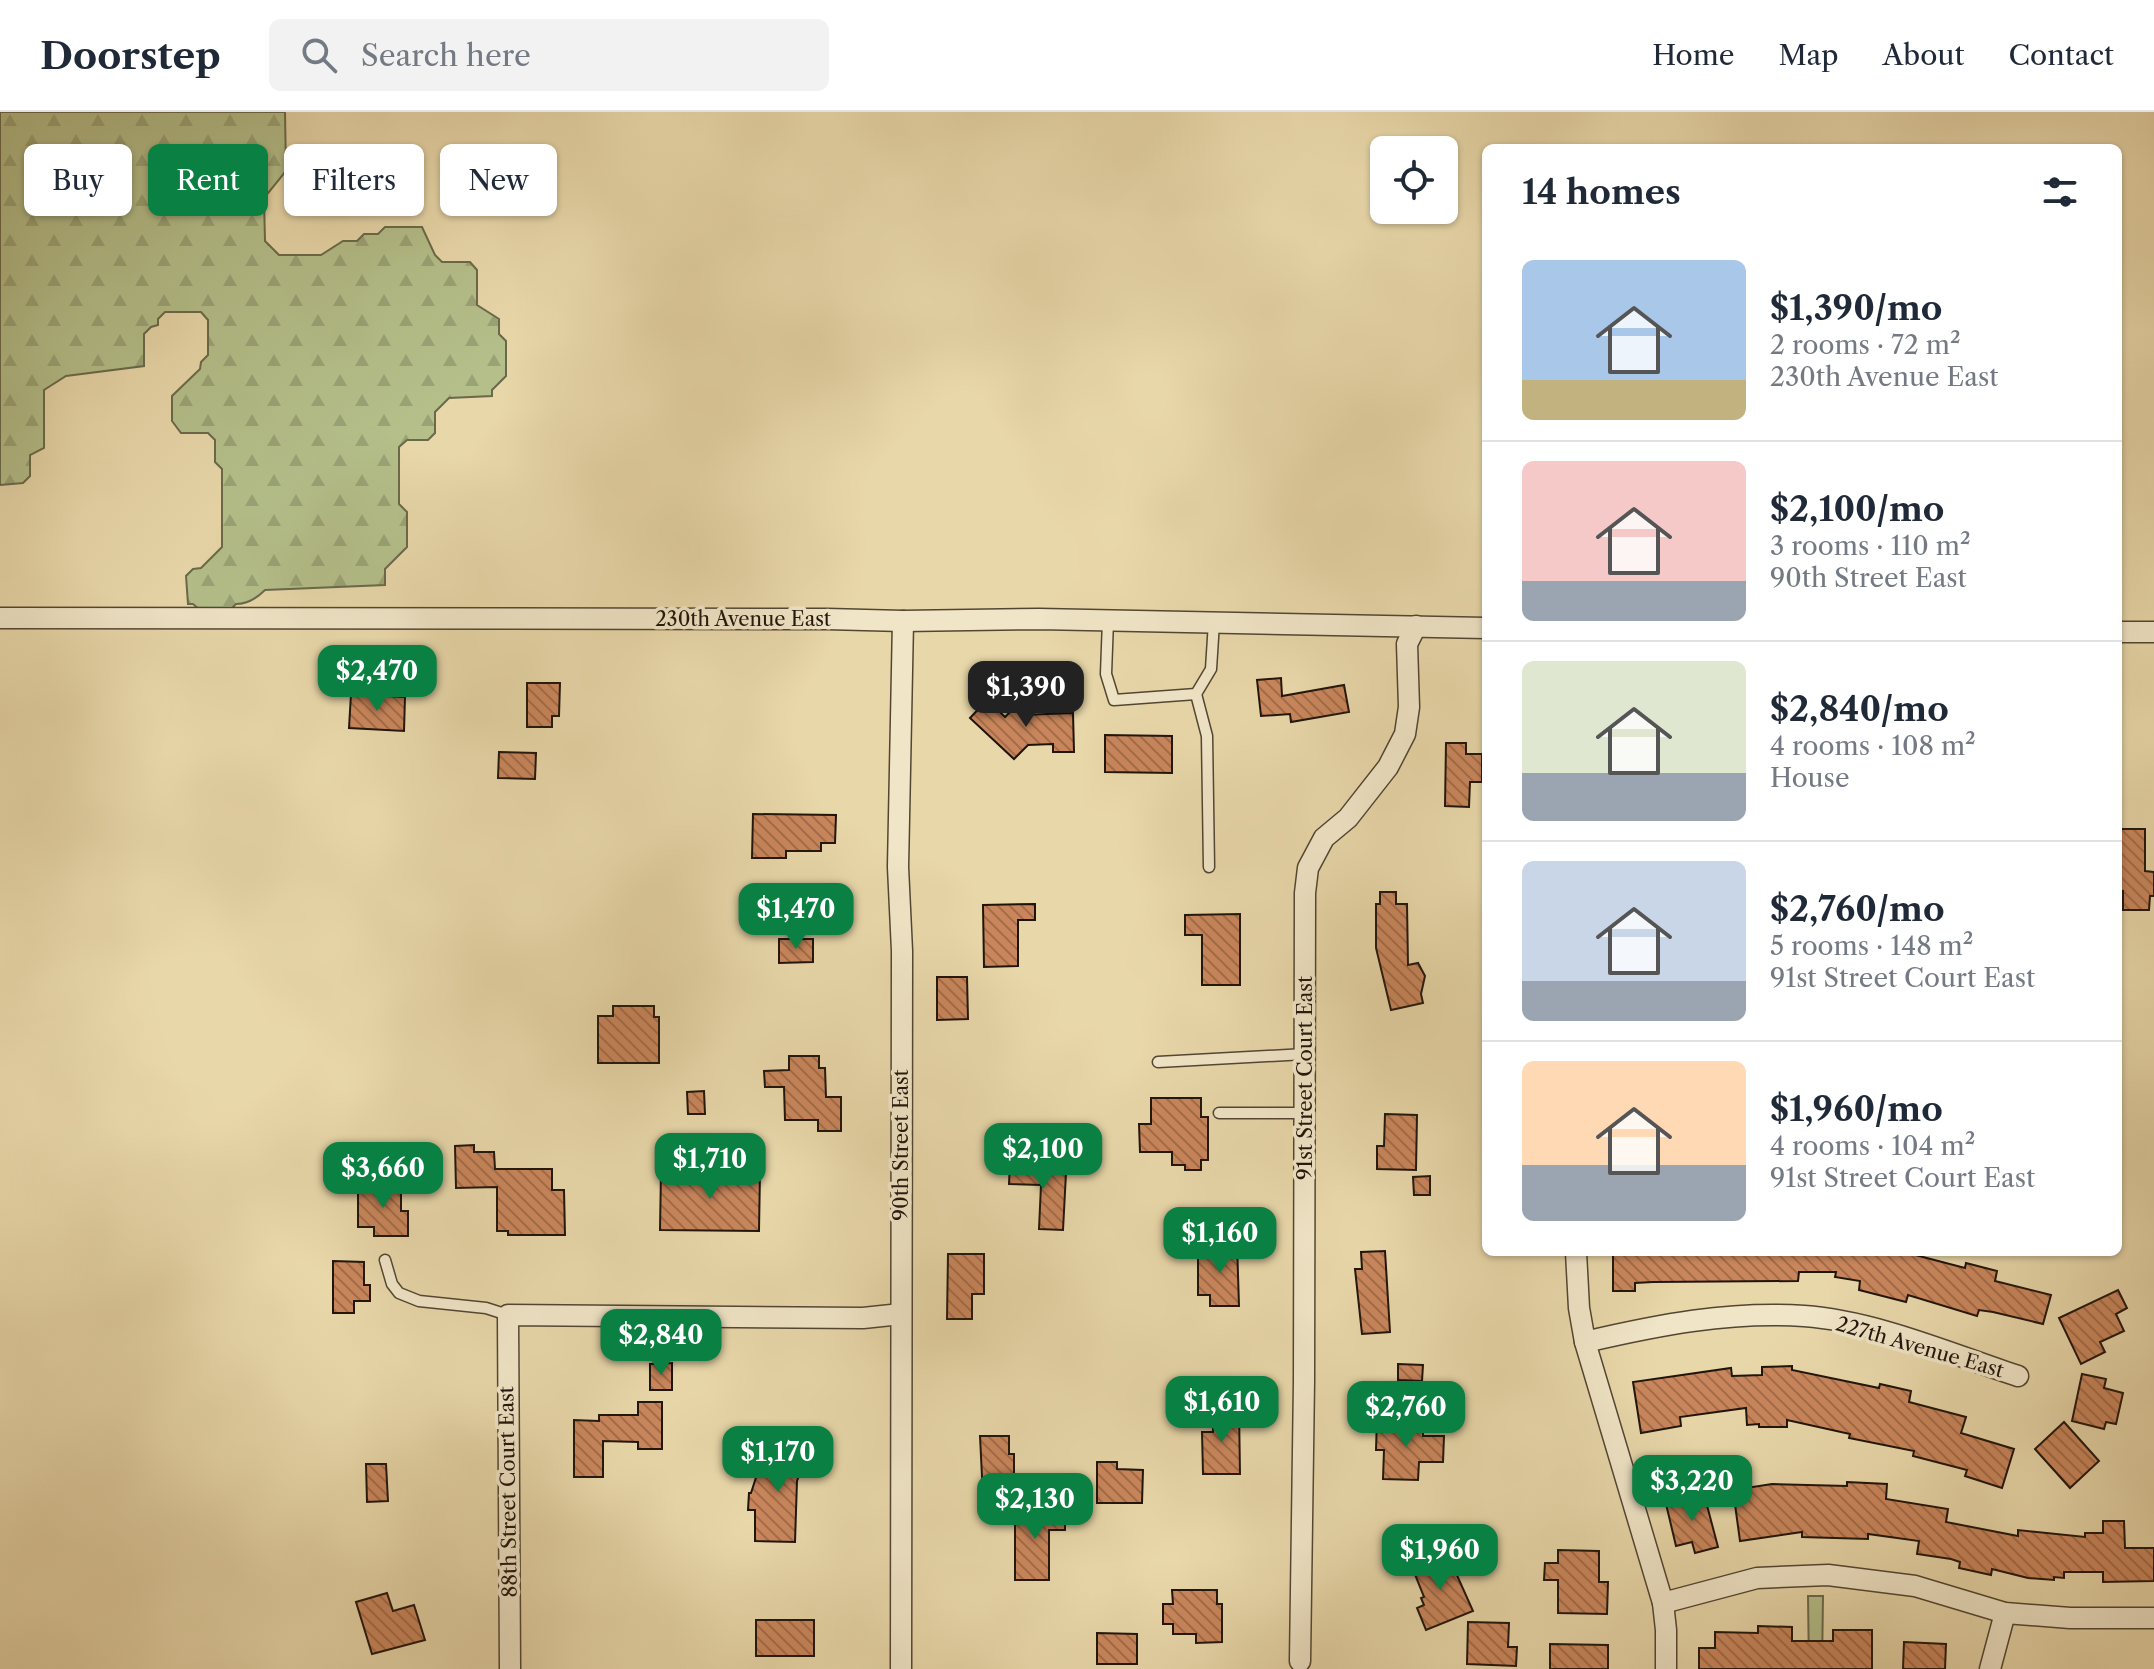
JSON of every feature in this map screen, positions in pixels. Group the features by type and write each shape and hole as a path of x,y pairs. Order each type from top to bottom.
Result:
{"street":[{"name":"230th Avenue East","path":"0,618 1108,620 1482,628"},
{"name":"90th Street East","path":"901,1669 902,951 898,867 903,621"},
{"name":"91st Street Court East","path":"1296,1665 1305,1113 1305,893 1308,868 1324,838 1348,818 1388,767 1405,734 1409,707 1407,644 1416,626"},
{"path":"2122,632 2154,632"},
{"path":"1576,1256 1579,1308 1585,1342 1663,1603 1666,1669"},
{"path":"508,1315 863,1318 901,1314"},
{"name":"88th Street Court East","path":"508,1315 510,1669"},
{"name":"227th Avenue East","path":"1585,1342 1698,1319 1806,1316 1864,1327 2018,1376"},
{"path":"1663,1603 1757,1578 1828,1575 1915,1586 2005,1613 2070,1618 2154,1618"},
{"path":"1990,1669 2005,1613"}],"lane":[{"path":"1108,620 1106,674 1114,700 1196,694"},
{"path":"1209,867 1207,736 1196,694 1211,669 1214,622"},
{"path":"1158,1062 1305,1054"},
{"path":"1219,1113 1305,1113"},
{"path":"385,1260 392,1284 399,1293 419,1301 486,1308 508,1315"}],"green space":[{"path":"0,112 285,112 284,173 268,193 268,144 148,144 148,216 264,216 265,241 279,255 321,255 343,241 357,241 364,234 378,234 385,227 422,227 435,255 442,262 470,262 477,270 477,305 499,319 499,334 506,341 506,376 492,390 492,396 449,398 435,412 435,433 428,440 407,440 399,447 399,504 407,512 407,547 385,569 385,585 265,590 252,600 236,604 229,611 201,611 188,604 186,576 193,569 201,568 222,547 222,469 215,462 215,440 208,433 181,433 172,421 172,396 200,369 201,362 208,355 208,320 201,312 165,312 158,319 158,325 144,334 144,366 66,376 44,390 44,448 30,455 30,476 23,483 0,485"},
{"path":"1808,1596 1823,1596 1822,1669 1809,1669"}],"building":[{"path":"1281,678 1282,696 1344,685 1349,712 1291,722 1290,714 1261,716 1257,680"},
{"path":"527,683 560,683 559,716 552,716 552,727 527,727"},
{"path":"351,694 405,697 404,731 349,728"},
{"path":"987,700 1005,717 1014,708 1021,715 1073,713 1074,752 1053,752 1053,744 1028,745 1014,759 970,718"},
{"path":"1105,735 1172,736 1172,773 1105,772"},
{"path":"1446,743 1466,743 1466,754 1482,754 1482,782 1470,782 1469,807 1445,806"},
{"path":"499,752 536,753 535,779 498,778"},
{"path":"753,814 836,815 835,843 821,843 821,851 786,851 786,858 752,858"},
{"path":"2122,829 2145,829 2145,871 2154,872 2154,896 2150,896 2149,910 2123,910"},
{"path":"1380,892 1396,892 1396,904 1407,904 1408,965 1418,963 1425,976 1421,994 1423,1003 1391,1010 1376,948 1376,904 1380,904"},
{"path":"1035,904 1035,920 1018,920 1018,966 984,967 983,905"},
{"path":"1240,914 1240,985 1202,985 1202,935 1185,935 1185,915"},
{"path":"779,939 813,939 813,962 779,963"},
{"path":"937,977 967,977 968,1019 937,1020"},
{"path":"613,1006 654,1006 654,1017 659,1017 659,1063 598,1063 598,1016 613,1016"},
{"path":"789,1056 819,1056 819,1068 825,1068 826,1097 841,1097 841,1131 818,1131 818,1120 785,1120 784,1087 765,1087 764,1071 789,1070"},
{"path":"704,1091 705,1114 688,1114 687,1092"},
{"path":"1151,1098 1201,1098 1201,1117 1208,1117 1208,1160 1201,1160 1201,1170 1185,1170 1185,1165 1172,1165 1172,1152 1140,1152 1139,1124 1151,1124"},
{"path":"1385,1114 1417,1115 1416,1170 1377,1169 1377,1146 1384,1146"},
{"path":"474,1145 474,1152 494,1152 495,1169 552,1169 552,1190 564,1190 565,1235 508,1235 508,1231 497,1231 497,1187 456,1188 455,1146"},
{"path":"1010,1162 1046,1163 1045,1172 1066,1173 1063,1230 1039,1229 1041,1185 1009,1184"},
{"path":"661,1171 760,1172 759,1231 660,1230"},
{"path":"1430,1176 1430,1195 1414,1195 1413,1177"},
{"path":"366,1183 401,1183 401,1211 408,1211 408,1236 374,1236 374,1227 358,1227 358,1193 366,1193"},
{"path":"1237,1243 1239,1306 1210,1306 1210,1295 1198,1295 1198,1257 1210,1256 1210,1244"},
{"path":"1385,1251 1390,1332 1362,1334 1355,1269 1362,1269 1361,1252"},
{"path":"948,1254 984,1254 984,1294 972,1294 972,1319 947,1319"},
{"path":"1613,1256 1919,1256 1965,1268 1966,1263 1997,1271 1995,1281 2051,1295 2043,1324 1979,1310 1977,1316 1908,1295 1906,1302 1859,1290 1860,1281 1835,1277 1836,1272 1799,1272 1798,1281 1635,1283 1635,1291 1613,1291"},
{"path":"333,1261 364,1262 364,1285 370,1285 370,1301 354,1301 354,1313 333,1313"},
{"path":"2118,1290 2127,1308 2116,1314 2124,1331 2100,1342 2105,1352 2081,1364 2059,1318"},
{"path":"672,1363 672,1390 650,1390 650,1364"},
{"path":"1398,1364 1423,1365 1422,1381 1398,1380"},
{"path":"1792,1366 1792,1370 1879,1388 1880,1384 1911,1391 1909,1402 1966,1417 1961,1433 2014,1449 2002,1488 1965,1476 1967,1470 1913,1456 1914,1451 1849,1438 1850,1434 1787,1420 1787,1427 1747,1425 1746,1408 1680,1417 1681,1426 1641,1433 1633,1382 1731,1368 1732,1376 1762,1375 1762,1367"},
{"path":"2082,1374 2106,1379 2104,1388 2123,1393 2116,1424 2106,1422 2104,1429 2072,1421"},
{"path":"638,1402 662,1402 662,1449 638,1449 638,1442 603,1441 603,1477 574,1477 574,1420 599,1421 599,1415 638,1415"},
{"path":"1213,1409 1239,1409 1240,1474 1203,1474 1202,1432 1213,1432"},
{"path":"1377,1418 1403,1418 1402,1427 1423,1428 1423,1436 1444,1436 1443,1462 1419,1462 1418,1480 1383,1479 1384,1450 1376,1450"},
{"path":"2064,1422 2099,1461 2070,1488 2035,1449"},
{"path":"980,1436 1009,1436 1009,1454 1014,1454 1014,1476 1009,1476 1009,1496 983,1497"},
{"path":"780,1438 809,1450 797,1481 795,1542 755,1541 755,1510 748,1510 749,1493 760,1465 768,1468"},
{"path":"1097,1462 1117,1462 1117,1469 1143,1470 1142,1503 1097,1503"},
{"path":"366,1464 386,1464 388,1501 367,1502"},
{"path":"1847,1482 1887,1484 1886,1499 1948,1509 1946,1522 2018,1536 2018,1530 2085,1537 2085,1533 2103,1533 2103,1521 2124,1521 2125,1548 2154,1548 2154,1581 2103,1582 2103,1572 2064,1572 2064,1578 2054,1577 2054,1580 2028,1578 1992,1569 1991,1575 1959,1568 1960,1562 1951,1559 1917,1554 1919,1541 1868,1534 1868,1539 1802,1537 1802,1532 1740,1541 1733,1490 1772,1484 1847,1486"},
{"path":"1704,1494 1718,1547 1695,1553 1692,1542 1676,1546 1666,1504"},
{"path":"1015,1508 1065,1508 1065,1530 1049,1530 1049,1580 1015,1580"},
{"path":"1558,1550 1599,1551 1599,1582 1608,1582 1607,1614 1558,1613 1558,1580 1544,1580 1545,1563 1558,1563"},
{"path":"1447,1553 1473,1611 1426,1630 1417,1608 1424,1605 1421,1598 1424,1597 1412,1567"},
{"path":"1172,1590 1217,1590 1217,1604 1222,1604 1222,1642 1196,1643 1196,1634 1173,1634 1173,1624 1163,1624 1163,1604 1173,1604"},
{"path":"387,1593 393,1611 414,1605 425,1640 372,1654 356,1602"},
{"path":"756,1620 814,1620 814,1656 756,1656"},
{"path":"1468,1622 1509,1623 1508,1647 1517,1647 1516,1666 1467,1664"},
{"path":"1758,1626 1792,1627 1792,1641 1833,1641 1833,1630 1872,1630 1872,1669 1699,1669 1699,1648 1715,1648 1715,1632 1758,1633"},
{"path":"1097,1633 1137,1634 1137,1664 1097,1664"},
{"path":"1904,1642 1946,1644 1945,1669 1903,1669"},
{"path":"1550,1644 1608,1645 1608,1669 1550,1669"}]}
